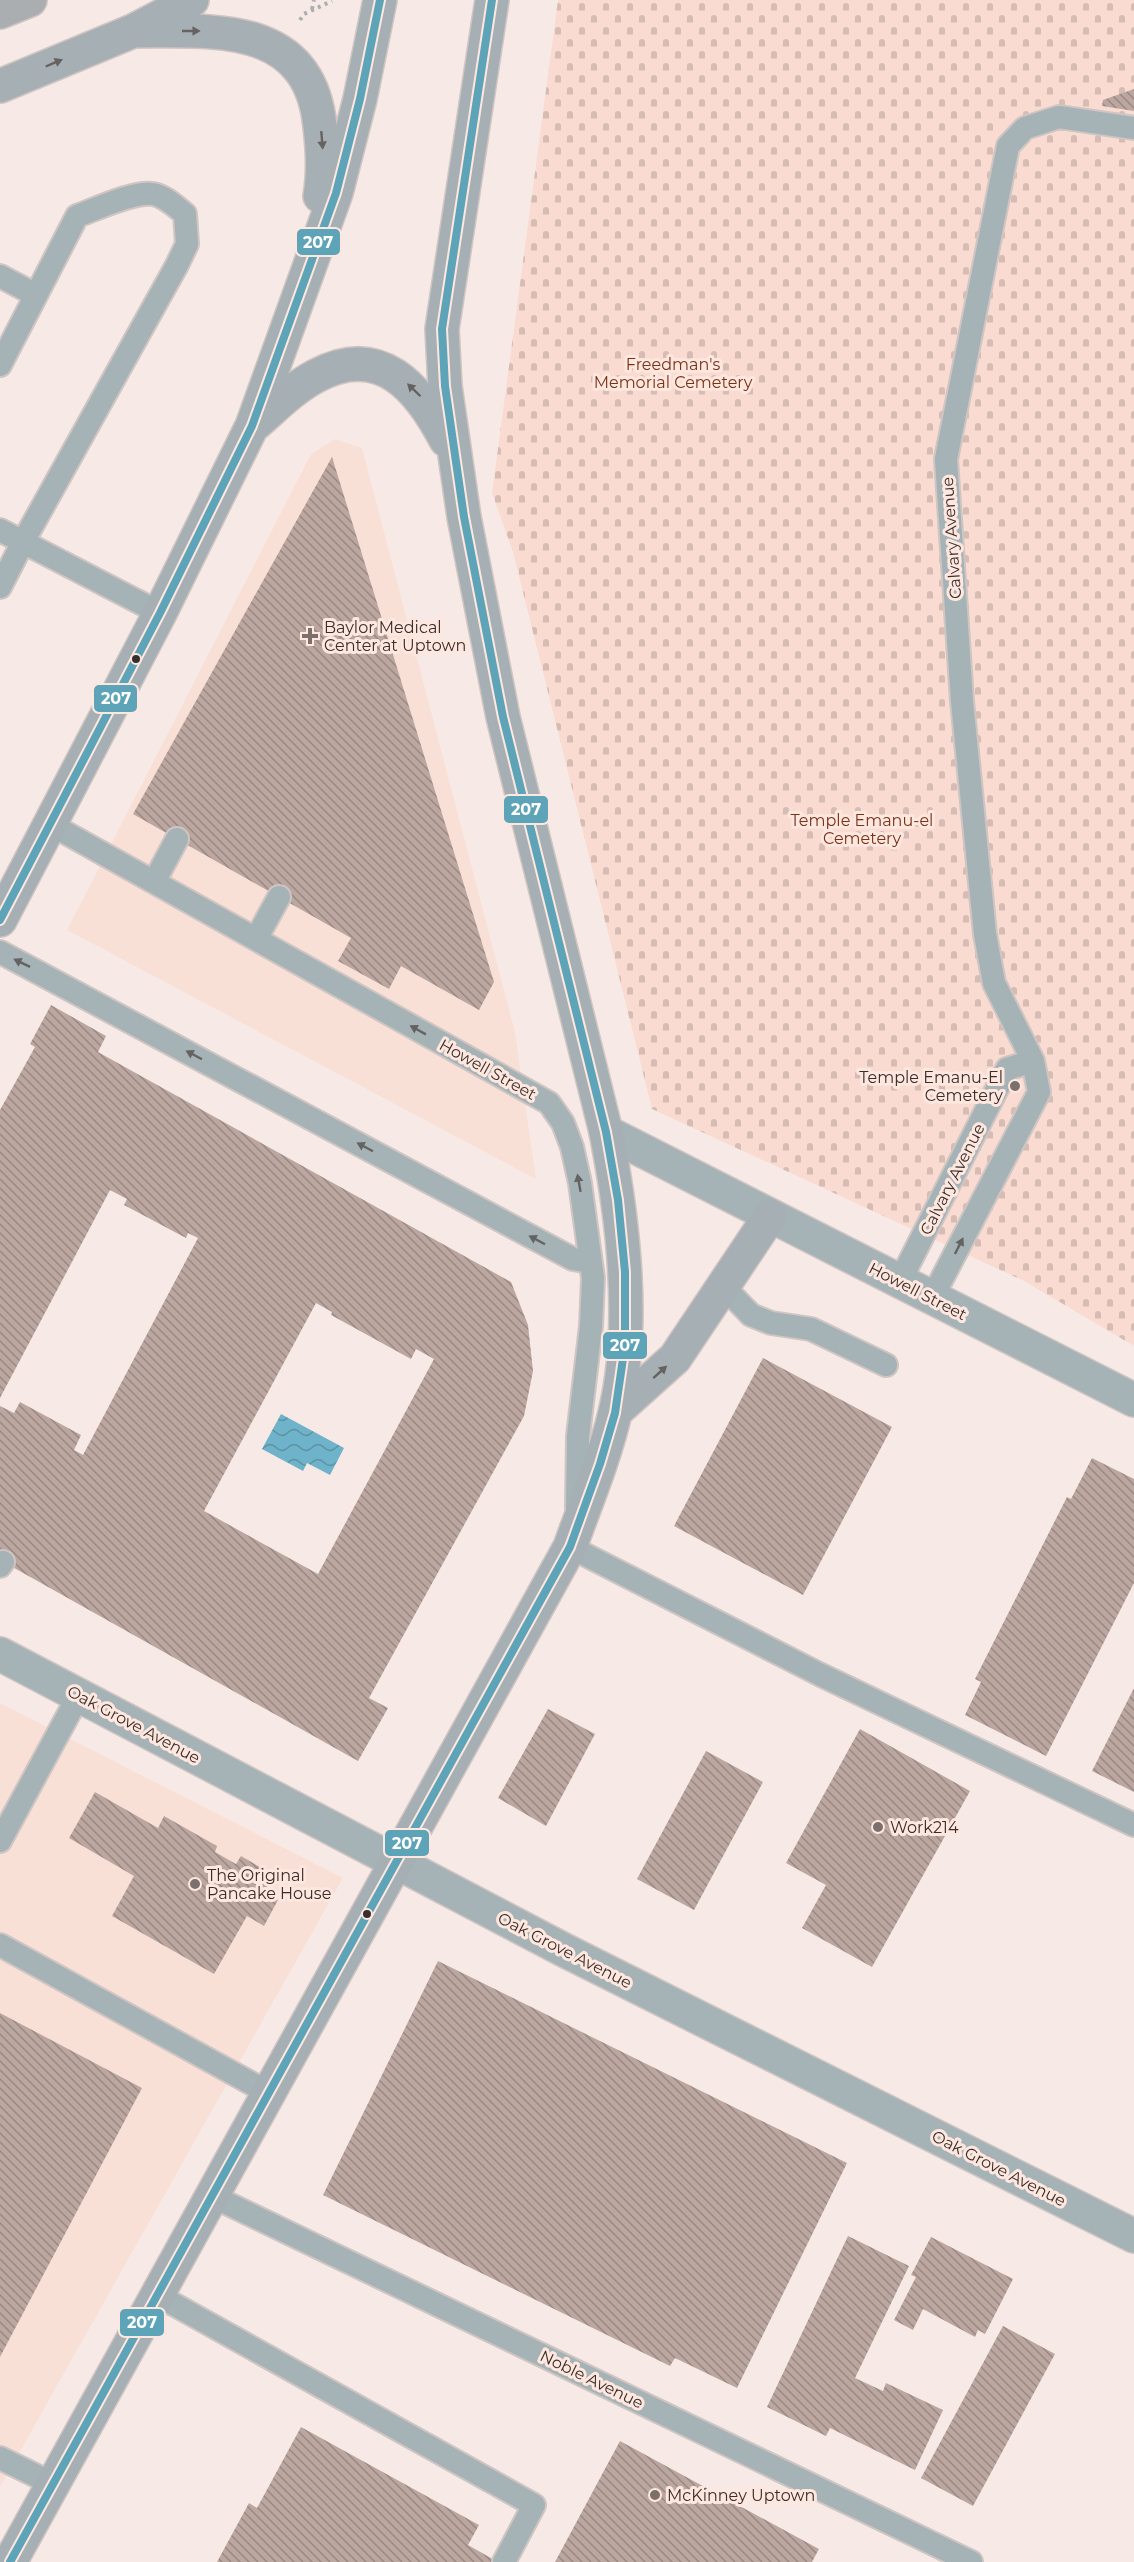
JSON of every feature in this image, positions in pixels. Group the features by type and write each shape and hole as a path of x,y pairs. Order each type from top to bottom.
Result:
{"highway":[{"path":"0,12 30,0"}],"main road":[{"path":"133,31 171,0"},
{"path":"0,86 133,31 192,0"},
{"path":"0,920 160,613 252,426 336,193 360,99 380,0"},
{"path":"9,2562 213,2196 573,1537 596,1484 616,1411 625,1334 625,1268 617,1188 606,1132 503,717 464,517 445,386 442,329 492,0"},
{"path":"133,31 214,31 248,37 270,44 288,56 305,74 319,114 324,178 305,280"},
{"path":"252,426 297,388 317,375 355,365 378,368 398,376 418,394 456,457"},
{"path":"616,1411 675,1358 770,1216"}],"street":[{"name":"Howell Street","path":"606,1132 1134,1400"},
{"name":"Oak Grove Avenue","path":"0,1654 574,1955 1134,2236"}],"lane":[{"name":"Calvary Avenue","path":"932,1298 1039,1092 1033,1061 994,983 985,934 962,701 946,459 1008,146 1025,128 1059,117 1134,128"},
{"path":"0,364 77,216 124,199 153,194 168,201 185,214 187,244 177,266 0,586"},
{"path":"0,276 36,295"},
{"path":"0,530 160,613"},
{"name":"Howell Street","path":"50,824 549,1103 563,1123 572,1147 580,1183 590,1262 591,1326 578,1436 573,1537"},
{"path":"154,882 177,839"},
{"path":"256,939 279,897"},
{"path":"0,952 573,1259 590,1262"},
{"name":"Calvary Avenue","path":"900,1281 1007,1070 1033,1061"},
{"path":"722,1285 751,1315 771,1323 811,1329 886,1365"},
{"path":"573,1537 819,1674 1134,1825"},
{"path":"0,1841 79,1695"},
{"path":"0,1945 269,2093"},
{"name":"Noble Avenue","path":"213,2196 971,2562"},
{"path":"158,2295 534,2505 504,2562"},
{"path":"0,2458 52,2484"}],"path":[{"path":"312,10 314,0"},
{"path":"304,14 332,1"}],"shaded area":[{"path":"335,439 362,448 515,1032 536,1179 67,930 311,454"},
{"path":"0,1703 343,1878 0,2487"}],"green space":[{"name":"Temple Emanu-el Cemetery","path":"558,0 1134,0 1134,1346 1024,1281 652,1109 513,552 492,493"}],"water":[{"path":"281,1414 344,1448 330,1475 307,1463 303,1471 262,1449"}],"building":[{"path":"1134,89 1134,111 1102,106 1103,100"},
{"name":"Baylor Medical Center at Uptown","path":"332,457 494,982 479,1010 401,966 389,989 338,961 351,938 133,814"},
{"path":"51,1005 106,1036 98,1052 511,1282 528,1325 533,1371 524,1416 369,1698 388,1708 358,1761 0,1560 0,1406 14,1413 20,1402 81,1435 74,1450 83,1455 198,1238 188,1233 186,1238 124,1205 127,1199 110,1190 0,1398 0,1110 35,1047 30,1044","holes":["316,1303 332,1312 331,1315 411,1359 416,1349 434,1359 318,1574 204,1511"]},
{"path":"763,1358 892,1427 803,1595 674,1526"},
{"path":"1092,1458 1134,1479 1134,1583 1046,1756 965,1715 981,1682 975,1679 1067,1497 1071,1499"},
{"path":"1134,1688 1134,1792 1092,1771"},
{"path":"548,1709 595,1734 546,1826 498,1798"},
{"name":"Work214","path":"860,1729 970,1791 872,1967 802,1928 826,1885 786,1863"},
{"path":"706,1751 763,1782 694,1910 637,1879"},
{"path":"95,1792 158,1828 164,1816 217,1846 215,1852 236,1864 241,1856 263,1869 260,1875 270,1881 264,1892 278,1900 264,1926 247,1916 214,1974 112,1916 134,1876 69,1838"},
{"path":"438,1961 847,2163 737,2388 675,2358 670,2366 323,2195"},
{"path":"0,2013 142,2088 0,2357"},
{"path":"848,2236 909,2266 855,2378 883,2391 886,2383 943,2410 915,2470 830,2428 826,2436 767,2407"},
{"path":"931,2237 1013,2279 985,2334 978,2330 975,2337 923,2309 913,2330 894,2320 916,2277 911,2275"},
{"path":"1003,2326 1055,2354 973,2506 921,2478"},
{"path":"301,2427 479,2525 468,2545 498,2562 217,2562 249,2503 257,2508"},
{"name":"McKinney Uptown","path":"620,2441 819,2549 812,2562 555,2562"}],"transit line":[{"name":"207","path":"0,920 160,613 252,426 336,193 360,99 380,0"},
{"name":"207","path":"10,2562 570,1547 600,1464 615,1413 625,1345 625,1272 618,1200 606,1132 503,717 464,517 445,386 442,329 492,0"}],"place":[{"name":"Baylor Medical Center at Uptown","path":"310,636"},
{"name":"Temple Emanu-El Cemetery","path":"1015,1086"},
{"name":"Work214","path":"878,1827"},
{"name":"The Original Pancake House","path":"195,1884"},
{"name":"McKinney Uptown","path":"655,2495"}],"park label":[{"name":"Freedman's Memorial Cemetery","path":"673,373"}]}
